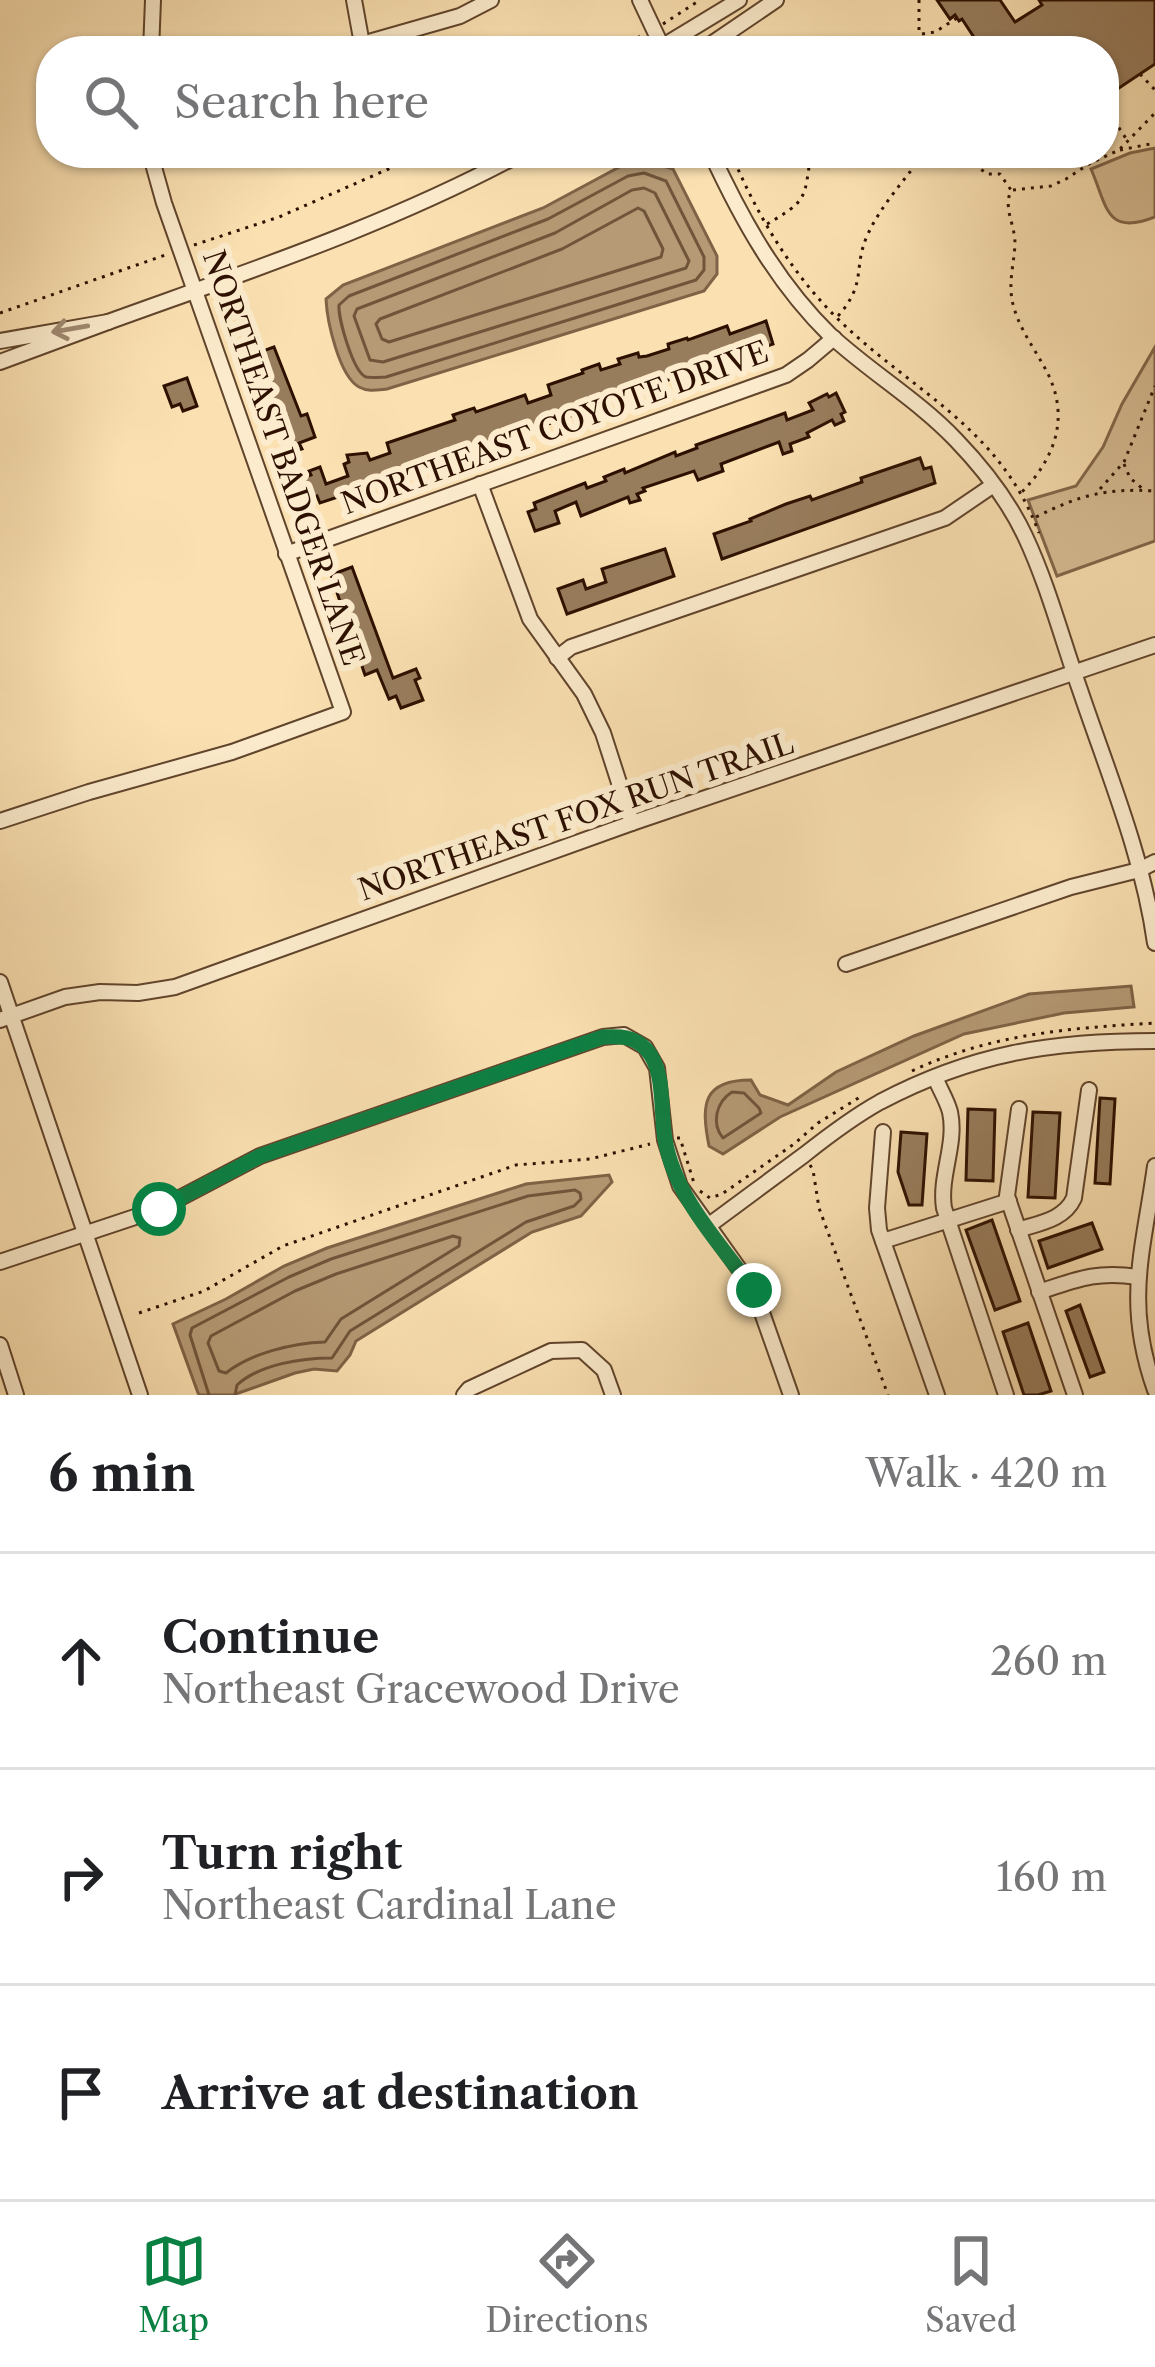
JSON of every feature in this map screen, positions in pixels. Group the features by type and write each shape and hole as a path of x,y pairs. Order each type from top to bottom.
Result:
{"street":[{"path":"152,36 153,0"},
{"path":"354,0 361,36"},
{"path":"390,36 460,16 491,0"},
{"path":"640,0 655,36"},
{"path":"683,36 740,0"},
{"path":"723,36 776,0"},
{"name":"NORTHEAST BADGER LANE","path":"0,821 232,752 344,712 155,168"},
{"path":"458,186 483,168"},
{"path":"0,362 323,244 493,168"},
{"path":"718,168 749,230 781,279 834,338 944,429 1012,511 1025,535 1139,870 1155,943"},
{"path":"0,341 108,322"},
{"name":"NORTHEAST COYOTE DRIVE","path":"286,554 786,375 834,338"},
{"path":"480,484 530,619 584,694 603,733 632,823"},
{"path":"557,658 571,647 945,518 992,486"},
{"name":"NORTHEAST FOX RUN TRAIL","path":"6,1018 65,997 175,988 632,823 1155,645"},
{"path":"846,964 1155,862"},
{"path":"0,982 6,1018 140,1395"},
{"path":"0,1262 159,1209 260,1156 603,1037 624,1036 645,1047 657,1068 680,1186 754,1290 791,1395"},
{"path":"707,1226 799,1149 878,1103 935,1077 1034,1048 1087,1041 1155,1041"},
{"path":"935,1077 950,1112 951,1139 942,1194 947,1221 1006,1395"},
{"path":"1018,1230 1063,1215 1070,1207 1089,1090"},
{"path":"1019,1109 1007,1196 1075,1395"},
{"path":"883,1132 877,1208 883,1241 937,1395"},
{"path":"1155,1166 1138,1277 1137,1321 1155,1390"},
{"path":"883,1241 1009,1202"},
{"path":"1039,1292 1097,1274 1138,1277"},
{"path":"0,1346 16,1395"},
{"path":"464,1395 550,1351 582,1350 604,1370 613,1395"}],"path":[{"path":"919,0 920,34 935,32 957,18"},
{"path":"1140,74 1155,90"},
{"path":"1119,150 1155,113"},
{"path":"1119,128 1128,141"},
{"path":"1119,150 1155,143"},
{"path":"0,313 278,217 391,168"},
{"path":"766,225 799,205 806,195 810,168"},
{"path":"837,317 855,293 864,242 872,226 913,168"},
{"path":"979,168 987,174 1000,174 1011,190"},
{"path":"1011,190 1051,186 1085,168"},
{"path":"1011,190 1007,201 1014,234 1011,297 1054,390 1058,424 1048,460 1021,492"},
{"path":"1034,519 1107,484 1124,462 1155,386"},
{"path":"1124,462 1130,478 1145,490"},
{"path":"1096,492 1155,491"},
{"path":"139,1313 204,1291 283,1246 516,1165 590,1160 672,1139 696,1186 710,1198"},
{"path":"799,1149 813,1169 819,1208 887,1395"}],"shaded area":[{"path":"1155,148 1155,217 1126,223 1110,214 1091,169 1119,168 1119,158"},
{"path":"1155,347 1155,541 1057,576 1028,500 1076,486 1103,447"}],"water":[{"path":"618,168 673,169 717,256 717,274 704,291 387,389 366,390 352,381 335,347 326,299 343,285 543,208"},
{"path":"1131,986 1134,1007 1064,1013 964,1034 780,1117 723,1154 709,1146 706,1107 714,1090 723,1085 751,1080 760,1095 788,1105 836,1072 914,1036 1029,994"},
{"path":"609,1175 612,1182 581,1216 532,1232 356,1341 337,1371 295,1373 233,1395 198,1393 173,1324 327,1248 526,1184"}],"building":[{"path":"937,0 1000,0 1015,22 1042,5 1039,0 1155,0 1155,64 1119,88 1119,36 973,36 962,19 955,15 950,19"},
{"path":"766,321 773,344 665,381 663,375 640,382 643,390 630,394 627,386 601,395 604,404 476,450 475,446 426,466 366,482 368,487 320,503 317,496 304,501 297,480 320,467 326,484 348,476 347,455 367,453 370,460 390,453 387,443 455,420 453,415 525,395 528,403 551,395 548,385 599,364 601,370 620,364 618,359 638,353 647,356 669,349 668,344 727,326 730,334"},
{"path":"274,347 301,416 307,414 315,437 288,454 252,355"},
{"path":"187,378 197,406 183,411 180,404 172,407 164,386"},
{"path":"836,393 844,421 835,425 832,420 807,433 809,437 790,444 792,451 783,454 779,442 721,464 723,471 698,480 694,471 643,488 637,494 640,500 630,503 628,497 581,516 576,502 555,511 559,523 535,531 528,512 536,509 534,503 585,483 587,488 624,469 625,473 675,452 676,456 785,413 787,420 813,410 809,403"},
{"path":"920,458 924,469 931,467 935,483 722,559 714,534"},
{"path":"665,549 674,576 567,614 558,589 583,580 586,589 606,582 602,569"},
{"path":"352,567 393,678 416,669 423,700 401,708 396,696 389,699 377,670 365,675 331,575"},
{"path":"1100,1098 1115,1099 1110,1184 1095,1183"},
{"path":"968,1109 995,1110 993,1181 966,1180"},
{"path":"1033,1112 1060,1113 1055,1198 1028,1197"},
{"path":"901,1132 927,1134 922,1205 909,1205 898,1172"},
{"path":"992,1220 1020,1301 995,1310 966,1230"},
{"path":"1092,1223 1102,1249 1048,1268 1039,1241"},
{"path":"1080,1305 1104,1372 1090,1377 1066,1311"},
{"path":"1028,1323 1051,1391 1038,1395 1024,1395 1003,1332"}],"route":[{"path":"159,1209 260,1156 603,1037 624,1036 645,1047 657,1068 665,1140 680,1186 754,1290"}]}
